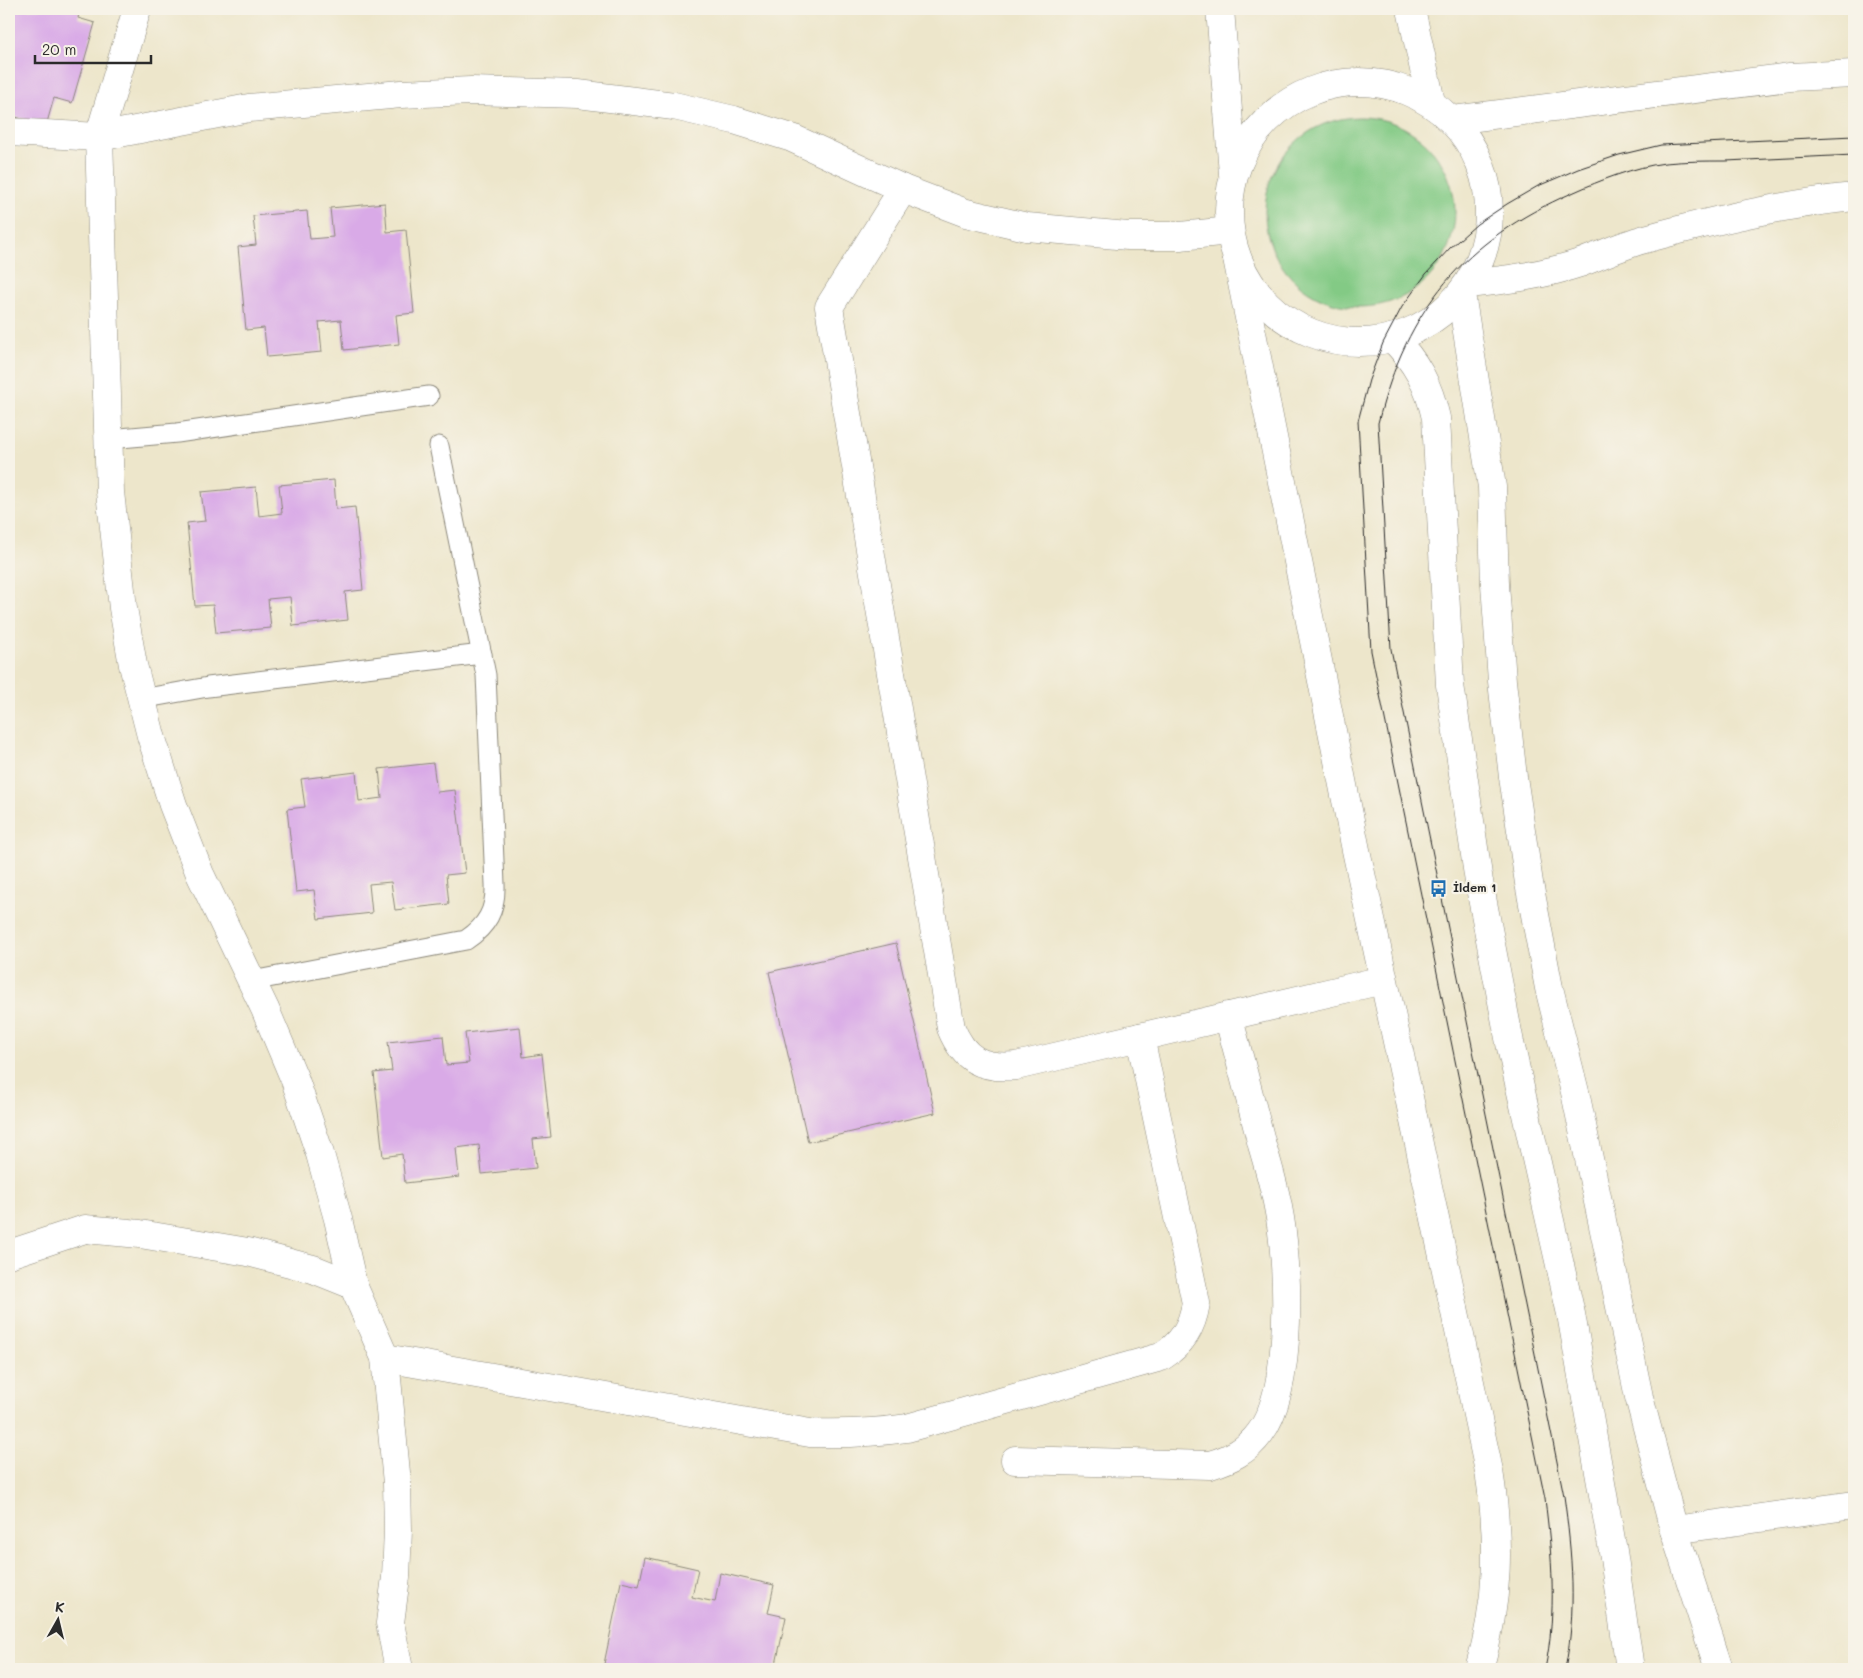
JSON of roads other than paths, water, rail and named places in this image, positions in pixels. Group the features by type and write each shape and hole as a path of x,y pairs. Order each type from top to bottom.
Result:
{"street":[{"path":"137,9 99,137 109,439 115,550 122,608 141,699 151,736 180,822 200,874 252,981 295,1080 320,1154 353,1285 385,1358 397,1483 398,1530 396,1576 390,1623 399,1669"},
{"path":"1220,9 1233,177"},
{"path":"1411,9 1431,102"},
{"path":"1453,120 1790,77 1854,74"},
{"path":"1237,258 1249,282 1266,303 1287,321 1312,333 1338,340 1365,342 1392,338 1418,328 1441,314 1464,289 1486,246 1490,220 1489,192 1478,157 1470,141 1453,120 1431,102 1407,90 1380,83 1353,81 1326,85 1301,95 1277,110 1258,129 1243,152 1233,177 1228,204 1230,231 1237,258 1307,616 1496,1511 1498,1551 1496,1591 1490,1630 1479,1669"},
{"path":"9,132 99,137 230,111 324,99 471,91 578,94 674,106 734,120 792,138 903,189 966,213 1036,228 1128,236 1180,236 1230,231"},
{"path":"903,189 828,307 951,1028 962,1050 985,1065 1000,1068 1016,1066 1383,980"},
{"path":"1464,289 1580,263 1643,240 1752,212 1820,201 1854,198"},
{"path":"1464,289 1492,488 1495,584 1502,681 1513,778 1529,883 1549,988 1574,1092 1639,1397 1674,1530 1719,1669"},
{"path":"1392,338 1409,355 1422,376 1436,418 1450,685 1476,862 1510,1043 1574,1333 1613,1551 1630,1669"},
{"path":"1015,1460 1210,1465 1229,1459 1246,1448 1260,1433 1267,1420 1279,1380 1284,1352 1286,1306 1283,1243 1278,1207 1228,1016"},
{"path":"385,1358 810,1433 867,1434 906,1428 1160,1357 1176,1348 1187,1333 1194,1319 1196,1303 1140,1037"},
{"path":"9,1254 85,1229 185,1241 248,1252 312,1269 353,1285"},
{"path":"1674,1530 1854,1505"}],"lane":[{"path":"109,439 177,433 429,396"},
{"path":"252,981 466,940 479,932 488,920 493,908 495,884 486,675 439,446"},
{"path":"141,699 208,687 482,654"}],"tram line":[{"path":"1545,1669 1549,1648 1552,1605 1550,1541 1545,1499 1371,651 1358,421 1369,380 1383,343 1402,307 1426,274 1450,248 1477,224 1538,186 1578,169 1619,155 1661,145 1854,136"},
{"path":"1565,1669 1571,1626 1572,1582 1564,1496 1391,649 1378,423 1390,382 1405,345 1424,312 1445,282 1471,256 1500,233 1534,212 1606,179 1653,165 1680,162 1854,155"}],"place":[{"name":"İldem 1","path":"1439,888"}]}
